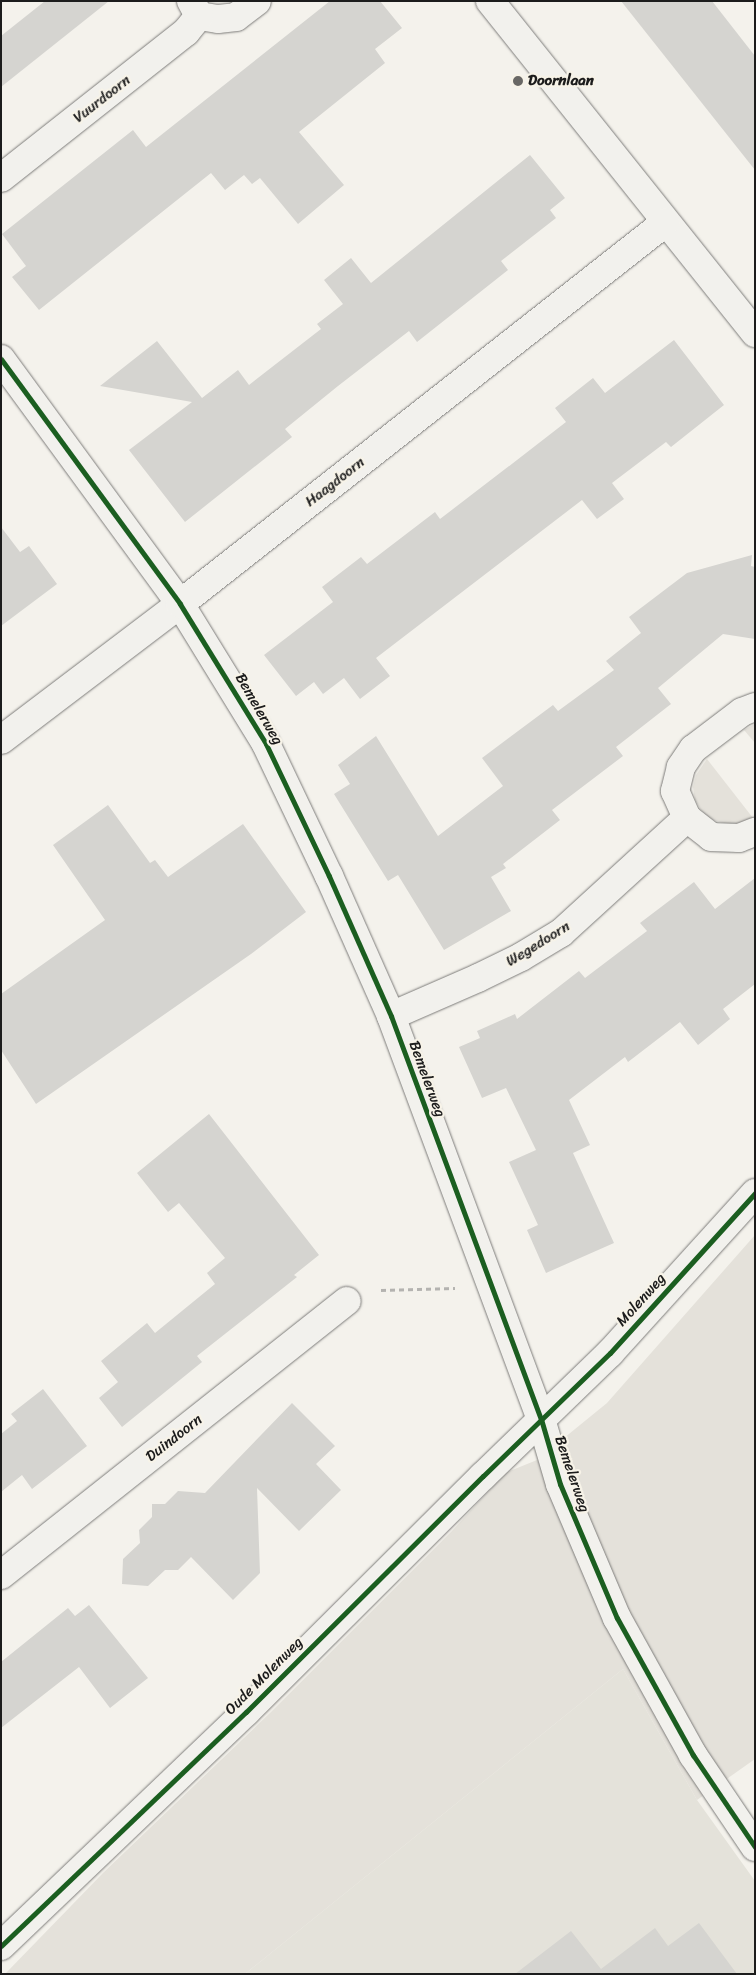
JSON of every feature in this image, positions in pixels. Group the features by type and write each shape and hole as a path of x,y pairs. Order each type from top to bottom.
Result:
{"street":[{"name":"Vuurdoorn","path":"1,178 186,32 195,9 218,19 236,17 257,1"},
{"path":"490,1 755,333"},
{"name":"Haagdoorn","path":"1,740 180,604 666,222"},
{"name":"Bemelerweg","path":"1,359 180,604 266,744 329,876 391,1016 541,1419 560,1484 617,1618 693,1755 755,1847"},
{"path":"755,707 742,712 693,749 681,767 675,791 687,818 711,837 739,838 755,832"},
{"name":"Wegedoorn","path":"391,1016 487,974 521,957 561,933 687,818"},
{"name":"Molenweg","path":"541,1419 610,1353 755,1193"},
{"name":"Duindoorn","path":"1,1575 347,1301"},
{"name":"Oude Molenweg","path":"1,1946 246,1712 541,1419"}],"path":[{"path":"347,1301 359,1301 375,1290 456,1288 486,1274"}],"shaded area":[{"path":"755,724 755,743 744,730"},
{"path":"707,759 753,818 743,823 732,825 709,819 701,810 695,800 693,787 696,775"},
{"path":"755,1235 755,1759 697,1800 623,1669 245,1974 5,1974 103,1873 271,1712 452,1531 505,1473 537,1460 607,1403"},
{"path":"623,1669 697,1800 755,1881 755,1974 245,1974"}],"building":[{"path":"45,1 109,1 1,87 1,36"},
{"path":"330,1 380,1 402,28 375,49 385,63 299,132 344,185 298,224 260,178 252,184 244,175 225,190 211,173 39,310 12,277 26,266 2,234 133,130 146,147"},
{"path":"621,1 712,1 755,56 755,170"},
{"path":"530,155 565,198 550,210 556,218 501,261 508,270 417,342 409,331 338,386 285,429 292,437 185,522 129,450 192,402 100,386 157,341 202,398 238,370 249,385 321,329 317,324 343,304 324,280 351,258 371,283"},
{"path":"674,340 724,405 671,447 666,442 612,483 624,499 597,519 582,500 376,658 390,676 360,699 344,678 323,694 314,682 296,696 264,655 333,602 322,587 361,557 367,564 435,512 440,519 517,460 566,422 555,408 593,378 605,393"},
{"path":"1,527 20,552 29,546 57,584 1,626"},
{"path":"752,555 751,566 755,567 755,639 723,634 658,688 671,704 616,747 623,756 552,810 560,820 503,864 506,868 491,877 511,911 444,950 398,875 388,881 334,794 350,784 338,765 376,736 438,836 503,786 482,758 553,705 558,711 614,670 606,661 641,633 629,617 687,573"},
{"path":"108,805 150,863 155,860 168,877 243,824 306,912 251,954 36,1104 1,1050 1,994 105,920 53,845"},
{"path":"755,878 755,984 723,1009 730,1019 698,1045 680,1022 628,1062 625,1057 569,1100 590,1145 573,1153 614,1243 546,1273 527,1230 538,1225 509,1162 536,1150 506,1088 482,1098 459,1047 480,1038 477,1031 515,1014 517,1019 579,971 585,978 647,931 640,923 694,882 715,909"},
{"path":"209,1114 319,1255 294,1275 297,1277 197,1356 202,1362 122,1427 99,1398 118,1382 101,1361 147,1323 155,1333 215,1284 207,1273 225,1258 179,1203 168,1212 137,1173"},
{"path":"43,1389 87,1446 32,1489 22,1475 1,1492 1,1434 17,1421 11,1414"},
{"path":"292,1403 335,1446 316,1464 341,1490 299,1531 257,1488 260,1573 233,1600 191,1557 178,1570 165,1570 148,1586 122,1584 123,1559 140,1543 139,1530 152,1517 152,1504 165,1504 178,1491 205,1493"},
{"path":"89,1605 148,1678 110,1708 79,1667 1,1728 1,1662 68,1608 75,1616"},
{"path":"699,1923 737,1974 515,1974 571,1931 601,1969 655,1928 668,1946"}],"cycle path":[{"path":"1,359 180,604 266,744 329,876 391,1016 541,1419 560,1484 617,1618 693,1755 755,1847"},
{"path":"1,1946 246,1712 483,1476 610,1353 755,1193"}],"place":[{"name":"Doornlaan","path":"518,81"}]}
